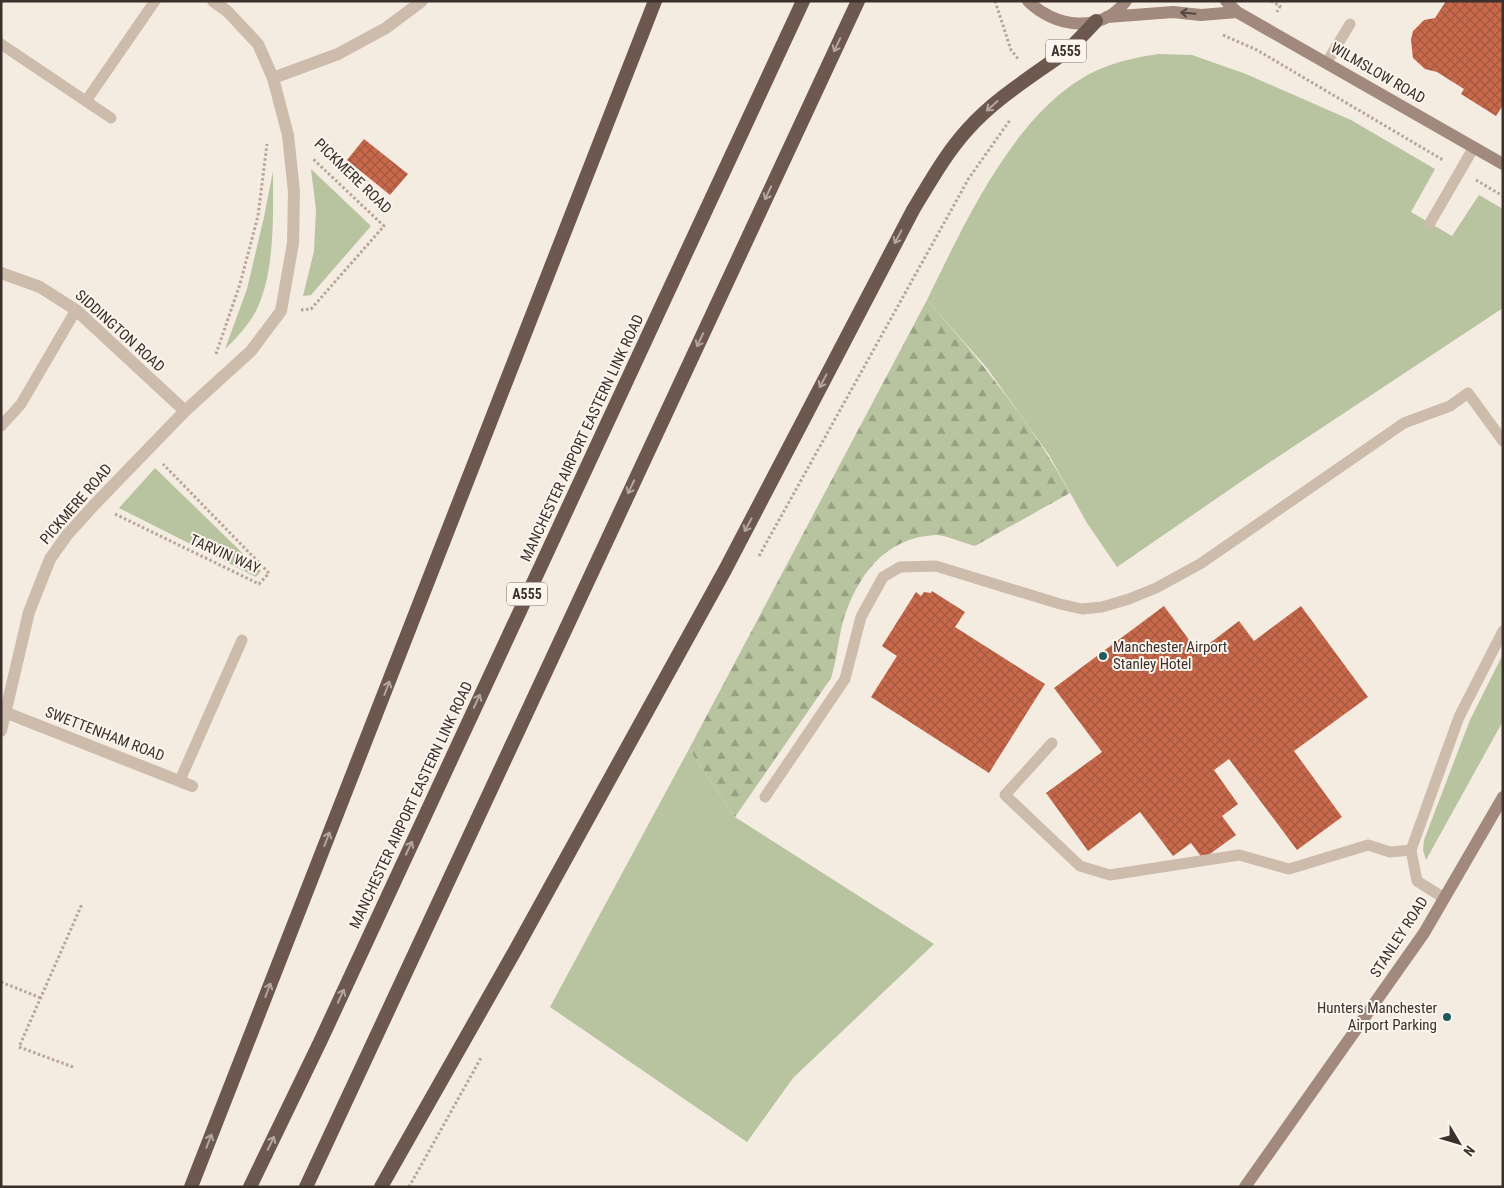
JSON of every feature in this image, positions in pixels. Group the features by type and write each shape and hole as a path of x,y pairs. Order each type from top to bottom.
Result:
{"highway":[{"path":"191,1187 655,1"},
{"name":"MANCHESTER AIRPORT EASTERN LINK ROAD","path":"250,1187 803,1"},
{"path":"306,1187 858,1"},
{"name":"A555","path":"381,1187 516,949 725,570 912,210 951,149 969,128 1010,90 1065,52 1101,19"}],"main road":[{"path":"1028,1 1038,11 1057,21 1077,24 1101,19 1173,12 1201,15 1237,12"},
{"path":"1101,19 1126,1"},
{"name":"WILMSLOW ROAD","path":"1226,1 1237,12 1503,164"},
{"name":"STANLEY ROAD","path":"1245,1187 1424,933 1503,797"}],"street":[{"name":"PICKMERE ROAD","path":"1,731 7,713 29,612 50,559 67,535 94,504 185,411 251,351 281,311 294,242 294,192 288,135 273,78 258,44 227,11 213,1"},
{"path":"273,78 338,54 386,28 422,1"},
{"name":"SIDDINGTON ROAD","path":"1,273 40,287 76,310 185,411"},
{"name":"SWETTENHAM ROAD","path":"7,713 186,783"}],"lane":[{"path":"86,101 154,1"},
{"path":"1326,62 1350,24"},
{"path":"1,44 111,118"},
{"path":"1430,223 1474,147"},
{"path":"1,426 21,404 76,310"},
{"path":"765,797 845,679 861,617 883,576 900,568 936,566 1060,604 1082,609 1102,607 1156,588 1200,564 1404,422 1450,406 1468,393 1503,441"},
{"path":"1444,898 1417,881 1411,850 1459,717 1503,631"},
{"path":"186,783 242,640"},
{"path":"1052,743 1006,795 1080,866 1110,875 1239,855 1289,869 1368,845 1390,852 1411,850"}],"path":[{"path":"995,1 1011,50"},
{"path":"1271,1 1280,6"},
{"path":"1218,32 1257,50 1503,196"},
{"path":"211,387 208,369 218,350 240,284 258,216 267,140 283,116"},
{"name":"PICKMERE ROAD","path":"281,311 311,309 384,226 288,135"},
{"name":"TARVIN WAY","path":"94,504 259,584 269,573 148,449"},
{"path":"73,1067 19,1047 82,904"},
{"path":"1,982 40,998"}],"green space":[{"path":"1158,54 1192,55 1246,74 1351,120 1435,169 1411,212 1452,236 1479,195 1503,209 1503,308 1255,472 1117,567 1087,523 1049,455 987,368 927,300 958,236 997,169 1043,109 1070,86 1100,69"},
{"path":"311,169 371,226 311,295 303,296 314,251 316,210"},
{"path":"273,171 272,236 266,284 251,320 225,349 247,289"},
{"path":"927,300 967,346 1022,417 1070,493 975,546 940,535 917,538 887,552 875,563 856,589 849,605 843,621 831,678 735,817 689,749"},
{"path":"155,468 261,571 256,577 119,508"},
{"path":"1503,654 1503,721 1426,860 1423,850 1424,840 1470,720"},
{"path":"689,749 735,817 934,944 793,1078 747,1142 550,1007"}],"building":[{"path":"1446,1 1503,1 1503,105 1496,116 1461,94 1464,89 1437,72 1425,69 1413,58 1411,40 1413,31 1424,20 1435,18"},
{"path":"364,139 408,174 390,195 347,160"},
{"path":"932,591 965,612 955,627 1045,684 989,773 871,697 897,656 882,646 916,592 921,596 924,592 931,593"},
{"path":"1164,606 1198,652 1239,621 1254,641 1301,606 1368,697 1294,751 1342,817 1297,850 1229,759 1214,770 1238,804 1222,816 1236,835 1203,859 1191,843 1173,856 1140,812 1088,851 1046,793 1102,752 1054,688"}],"place":[{"name":"Manchester Airport Stanley Hotel","path":"1103,656"},
{"name":"Hunters Manchester Airport Parking","path":"1447,1017"}]}
